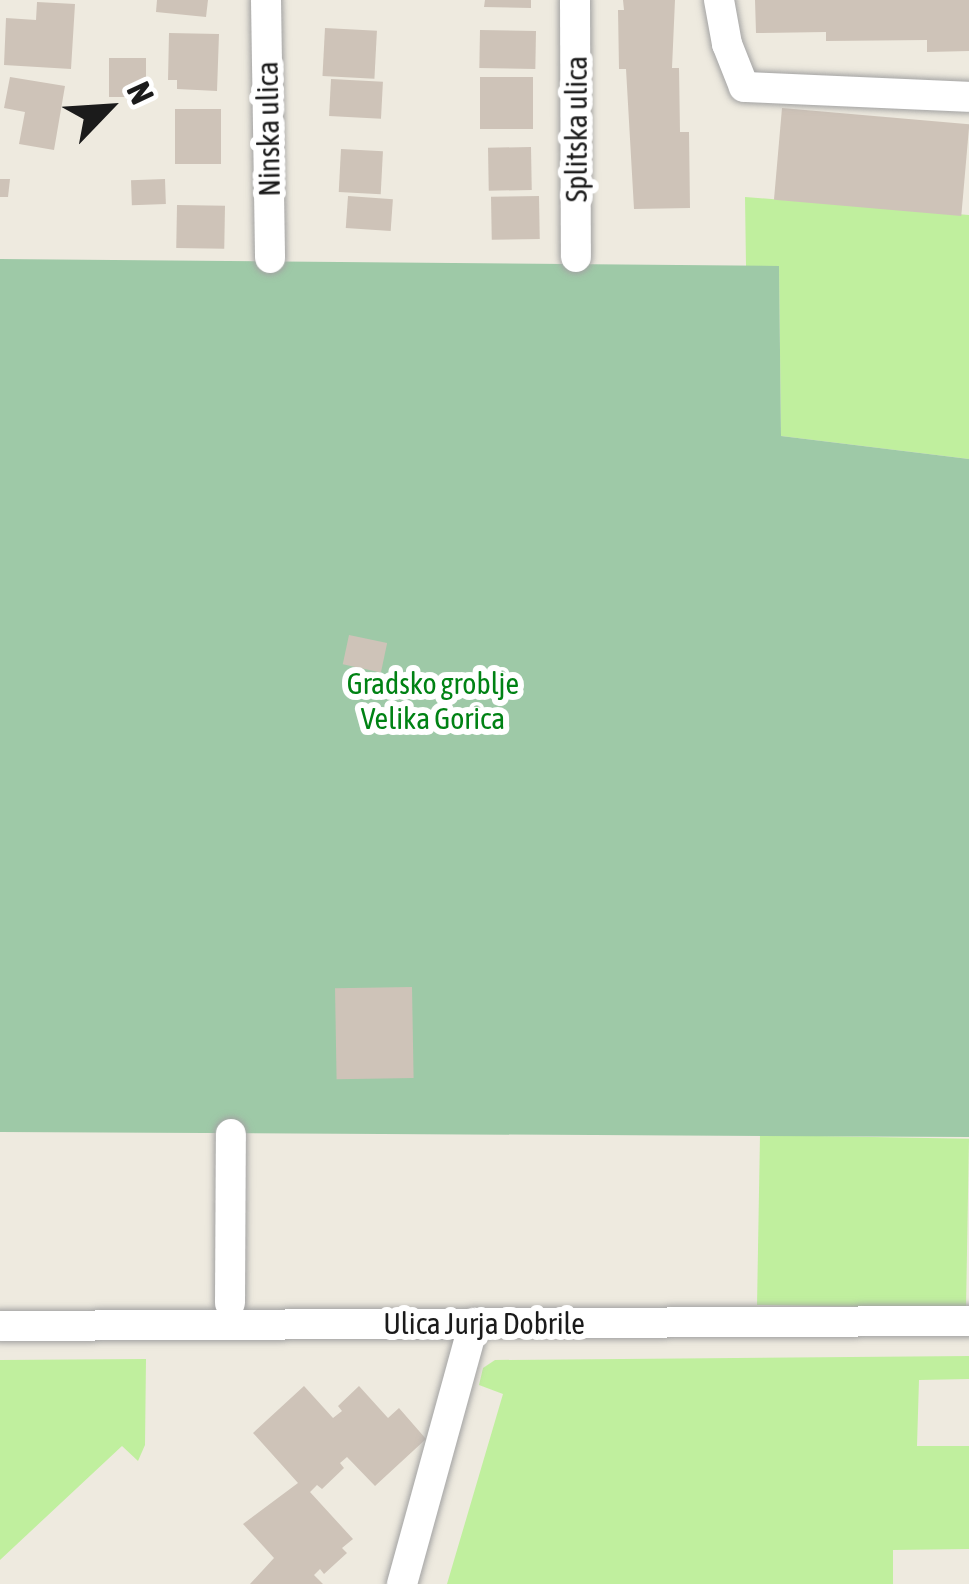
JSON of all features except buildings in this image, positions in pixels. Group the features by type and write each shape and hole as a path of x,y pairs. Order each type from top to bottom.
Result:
{"street":[{"name":"Ninska ulica","path":"266,0 270,258"},
{"name":"Splitska ulica","path":"575,0 576,257"},
{"path":"719,0 727,44 744,87 969,97"},
{"path":"230,1303 231,1134"},
{"name":"Ulica Jurja Dobrile","path":"0,1326 969,1321"},
{"path":"402,1584 474,1323"}],"green space":[{"path":"745,197 969,215 969,459 781,436 779,267 746,266"},
{"name":"Gradsko groblje Velika Gorica","path":"0,259 779,266 781,436 969,459 969,1137 0,1132"},
{"path":"760,1135 969,1139 966,1309 757,1305"},
{"path":"969,1356 969,1379 919,1380 917,1446 969,1446 969,1549 893,1550 893,1584 447,1584 503,1394 479,1385 483,1368 495,1360"},
{"path":"146,1359 145,1445 138,1461 122,1446 0,1560 0,1360"}]}
